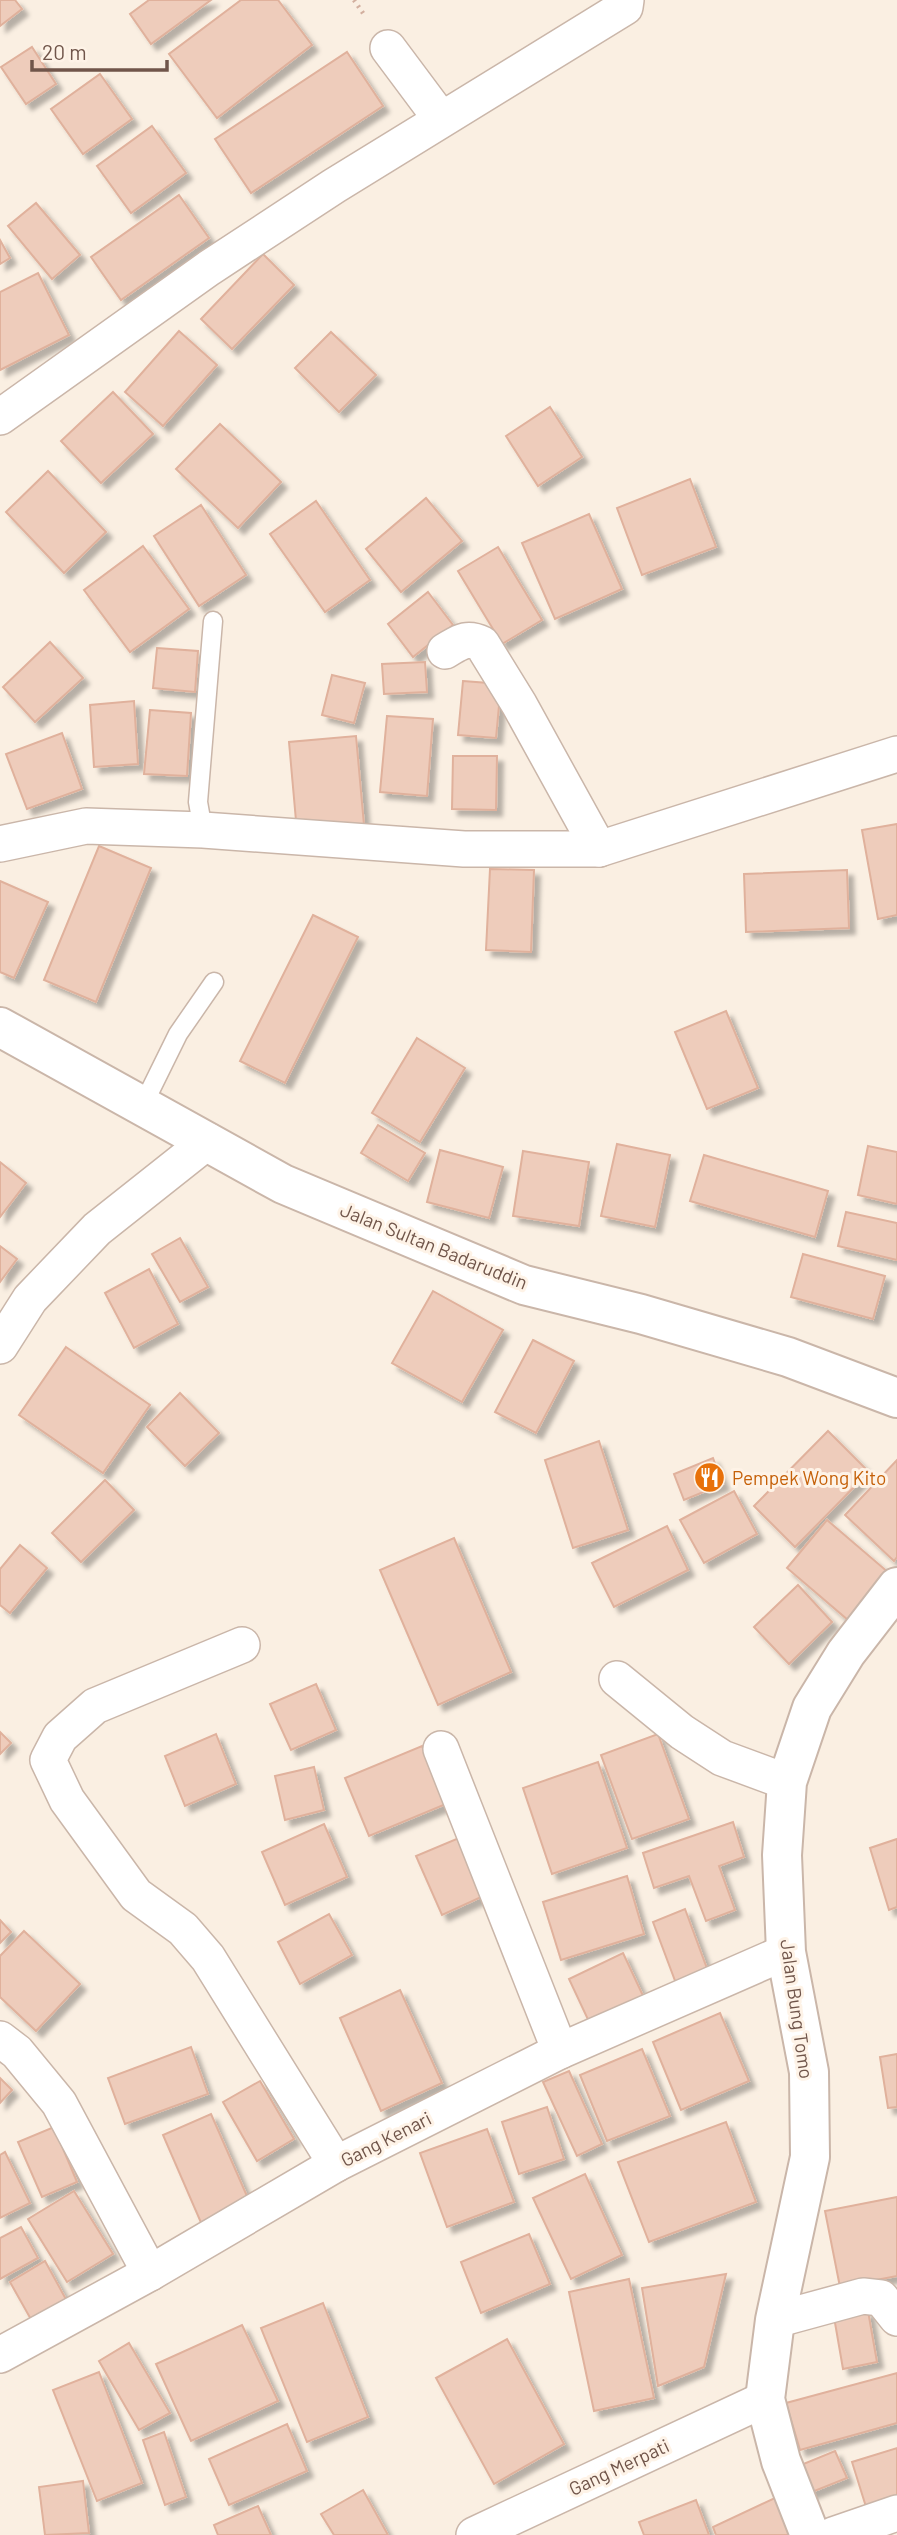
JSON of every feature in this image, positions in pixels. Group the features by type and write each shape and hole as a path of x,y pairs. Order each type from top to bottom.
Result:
{"street":[{"path":"0,417 209,268 629,2"},
{"path":"388,48 441,119"},
{"path":"445,651 465,639 473,639 487,651 599,849"},
{"path":"0,844 86,827 203,830 464,849 599,849 897,754"},
{"name":"Jalan Sultan Badaruddin","path":"0,1027 283,1184 524,1285 641,1314 788,1357 897,1398"},
{"path":"0,1346 30,1299 97,1229 208,1141"},
{"name":"Jalan Bung Tomo","path":"810,2535 782,2461 765,2399 775,2320 810,2157 808,2072 786,1952 782,1855 787,1782 812,1708 846,1653 897,1587"},
{"path":"242,1645 95,1706 60,1737 48,1760 67,1800 135,1895 183,1929 208,1958 336,2164"},
{"path":"617,1679 682,1732 722,1758 787,1782"},
{"path":"441,1749 560,2051"},
{"name":"Gang Kenari","path":"0,2355 150,2273 336,2164 560,2051 786,1952"},
{"path":"0,2039 16,2052 59,2103 150,2273"},
{"path":"775,2320 863,2296 881,2298 897,2318"},
{"name":"Gang Merpati","path":"474,2535 765,2399"},
{"path":"833,2535 897,2512"}],"lane":[{"path":"203,830 198,802 213,621"},
{"path":"143,1105 178,1034 214,982"}],"building":[{"path":"0,0 15,0 22,9 0,26"},
{"path":"149,0 211,0 151,44 130,14"},
{"path":"241,0 278,0 312,45 217,118 169,54"},
{"path":"32,47 56,84 26,104 1,67"},
{"path":"347,52 383,106 251,193 215,139"},
{"path":"100,74 132,119 83,154 51,109"},
{"path":"152,126 186,173 131,213 97,166"},
{"path":"179,195 209,238 121,300 91,257"},
{"path":"36,203 80,255 52,279 8,226"},
{"path":"0,240 10,258 0,264"},
{"path":"263,254 294,285 232,349 201,319"},
{"path":"38,273 69,335 0,370 0,292"},
{"path":"179,331 217,365 163,426 125,392"},
{"path":"331,332 376,375 339,412 295,368"},
{"path":"113,392 153,434 101,483 61,441"},
{"path":"550,407 582,457 538,486 506,436"},
{"path":"220,424 281,482 238,528 176,469"},
{"path":"48,471 106,532 64,573 6,512"},
{"path":"690,479 716,547 642,575 617,508"},
{"path":"426,498 462,541 401,592 366,549"},
{"path":"316,501 370,580 325,612 270,534"},
{"path":"201,505 246,575 199,606 154,536"},
{"path":"589,514 622,589 555,619 522,543"},
{"path":"143,546 189,609 130,652 84,590"},
{"path":"498,547 542,620 502,644 458,571"},
{"path":"428,592 453,625 413,657 388,624"},
{"path":"50,642 83,678 35,722 3,687"},
{"path":"157,648 198,651 195,692 153,688"},
{"path":"425,662 427,692 384,694 382,664"},
{"path":"332,675 365,683 354,723 322,715"},
{"path":"463,681 501,684 496,738 458,735"},
{"path":"134,701 138,764 94,767 90,705"},
{"path":"150,710 191,713 187,776 144,774"},
{"path":"387,716 433,719 427,796 380,792"},
{"path":"62,733 82,789 27,809 6,754"},
{"path":"356,736 364,825 297,832 289,742"},
{"path":"453,756 497,756 496,810 452,809"},
{"path":"897,824 897,915 878,919 862,830"},
{"path":"99,846 151,868 96,1002 44,980"},
{"path":"490,869 534,870 531,952 486,950"},
{"path":"847,870 849,928 746,932 744,874"},
{"path":"0,881 48,902 14,978 0,972"},
{"path":"313,915 358,937 285,1083 240,1061"},
{"path":"726,1011 758,1088 707,1109 675,1032"},
{"path":"417,1038 465,1068 420,1142 372,1113"},
{"path":"378,1125 425,1153 408,1181 361,1153"},
{"path":"617,1144 670,1155 655,1227 601,1216"},
{"path":"868,1146 897,1152 897,1204 858,1195"},
{"path":"440,1150 503,1167 489,1218 427,1202"},
{"path":"523,1151 589,1162 579,1226 513,1216"},
{"path":"704,1155 828,1191 815,1237 690,1201"},
{"path":"0,1162 26,1183 0,1217"},
{"path":"846,1212 897,1223 897,1260 838,1246"},
{"path":"180,1238 208,1287 180,1302 152,1254"},
{"path":"0,1246 17,1259 0,1282"},
{"path":"803,1254 885,1276 873,1319 791,1297"},
{"path":"149,1269 178,1324 134,1348 105,1293"},
{"path":"433,1291 503,1330 462,1402 392,1363"},
{"path":"533,1340 574,1361 536,1433 495,1412"},
{"path":"66,1347 150,1405 103,1473 19,1415"},
{"path":"180,1393 219,1433 185,1466 147,1427"},
{"path":"828,1431 869,1472 795,1547 754,1506"},
{"path":"599,1441 628,1530 573,1548 545,1460"},
{"path":"713,1458 723,1484 684,1500 674,1474"},
{"path":"897,1460 897,1557 894,1561 845,1515"},
{"path":"105,1480 134,1510 81,1562 52,1533"},
{"path":"734,1491 757,1534 704,1563 680,1520"},
{"path":"827,1520 889,1573 848,1620 787,1568"},
{"path":"667,1526 688,1570 614,1607 592,1563"},
{"path":"454,1538 511,1672 438,1705 380,1570"},
{"path":"20,1545 47,1568 10,1613 0,1605 0,1569"},
{"path":"798,1585 832,1622 789,1664 754,1627"},
{"path":"316,1684 336,1730 291,1750 270,1704"},
{"path":"0,1732 11,1743 0,1754"},
{"path":"216,1734 236,1784 185,1806 165,1756"},
{"path":"658,1734 689,1819 632,1839 601,1755"},
{"path":"422,1746 446,1804 369,1836 345,1778"},
{"path":"598,1762 627,1848 552,1874 523,1788"},
{"path":"314,1767 324,1810 285,1820 275,1776"},
{"path":"733,1822 744,1857 719,1866 735,1910 706,1921 689,1876 654,1888 643,1853"},
{"path":"324,1824 347,1877 285,1905 262,1852"},
{"path":"466,1835 490,1893 442,1915 416,1856"},
{"path":"897,1839 897,1907 889,1910 870,1848"},
{"path":"627,1876 644,1934 561,1960 543,1902"},
{"path":"685,1909 709,1974 677,1986 653,1922"},
{"path":"329,1914 352,1955 300,1984 278,1942"},
{"path":"0,1920 11,1932 0,1943"},
{"path":"24,1931 80,1984 36,2031 0,1997 0,1956"},
{"path":"623,1953 645,2000 591,2026 569,1979"},
{"path":"400,1990 442,2083 381,2111 340,2018"},
{"path":"720,2013 749,2081 681,2110 653,2042"},
{"path":"191,2047 208,2094 125,2124 108,2078"},
{"path":"642,2049 670,2116 607,2141 580,2075"},
{"path":"897,2054 897,2107 888,2108 880,2057"},
{"path":"569,2071 602,2144 577,2156 543,2082"},
{"path":"0,2078 12,2090 0,2103"},
{"path":"260,2081 294,2139 257,2161 223,2102"},
{"path":"547,2107 564,2159 519,2174 502,2122"},
{"path":"211,2114 250,2203 202,2225 163,2135"},
{"path":"726,2122 756,2202 649,2242 618,2162"},
{"path":"54,2127 77,2182 42,2197 18,2142"},
{"path":"487,2129 514,2202 447,2227 420,2153"},
{"path":"5,2152 30,2203 0,2218 0,2155"},
{"path":"585,2174 622,2255 571,2279 533,2198"},
{"path":"74,2191 113,2254 67,2282 28,2219"},
{"path":"897,2197 897,2276 840,2287 825,2211"},
{"path":"21,2227 38,2258 0,2279 0,2238"},
{"path":"529,2234 550,2284 481,2313 461,2262"},
{"path":"45,2261 68,2303 33,2323 10,2282"},
{"path":"726,2274 704,2367 658,2386 642,2288"},
{"path":"629,2279 654,2398 594,2411 569,2292"},
{"path":"323,2303 368,2417 307,2442 261,2328"},
{"path":"868,2311 877,2362 843,2369 834,2317"},
{"path":"242,2325 278,2401 191,2441 156,2364"},
{"path":"507,2339 564,2444 494,2484 436,2378"},
{"path":"129,2343 170,2413 139,2430 99,2361"},
{"path":"99,2372 142,2483 97,2501 53,2390"},
{"path":"897,2373 897,2423 800,2450 786,2403"},
{"path":"287,2424 307,2471 229,2505 209,2459"},
{"path":"164,2432 186,2497 165,2505 143,2440"},
{"path":"897,2448 897,2501 867,2510 852,2462"},
{"path":"835,2451 847,2478 807,2494 796,2467"},
{"path":"83,2481 89,2533 45,2535 39,2487"},
{"path":"363,2490 388,2535 334,2535 321,2514"},
{"path":"777,2497 795,2535 716,2535 713,2527"},
{"path":"696,2500 709,2535 644,2535 639,2522"},
{"path":"258,2506 271,2535 218,2535 214,2525"}],"place":[{"name":"Pempek Wong Kito","path":"709,1478"}]}
